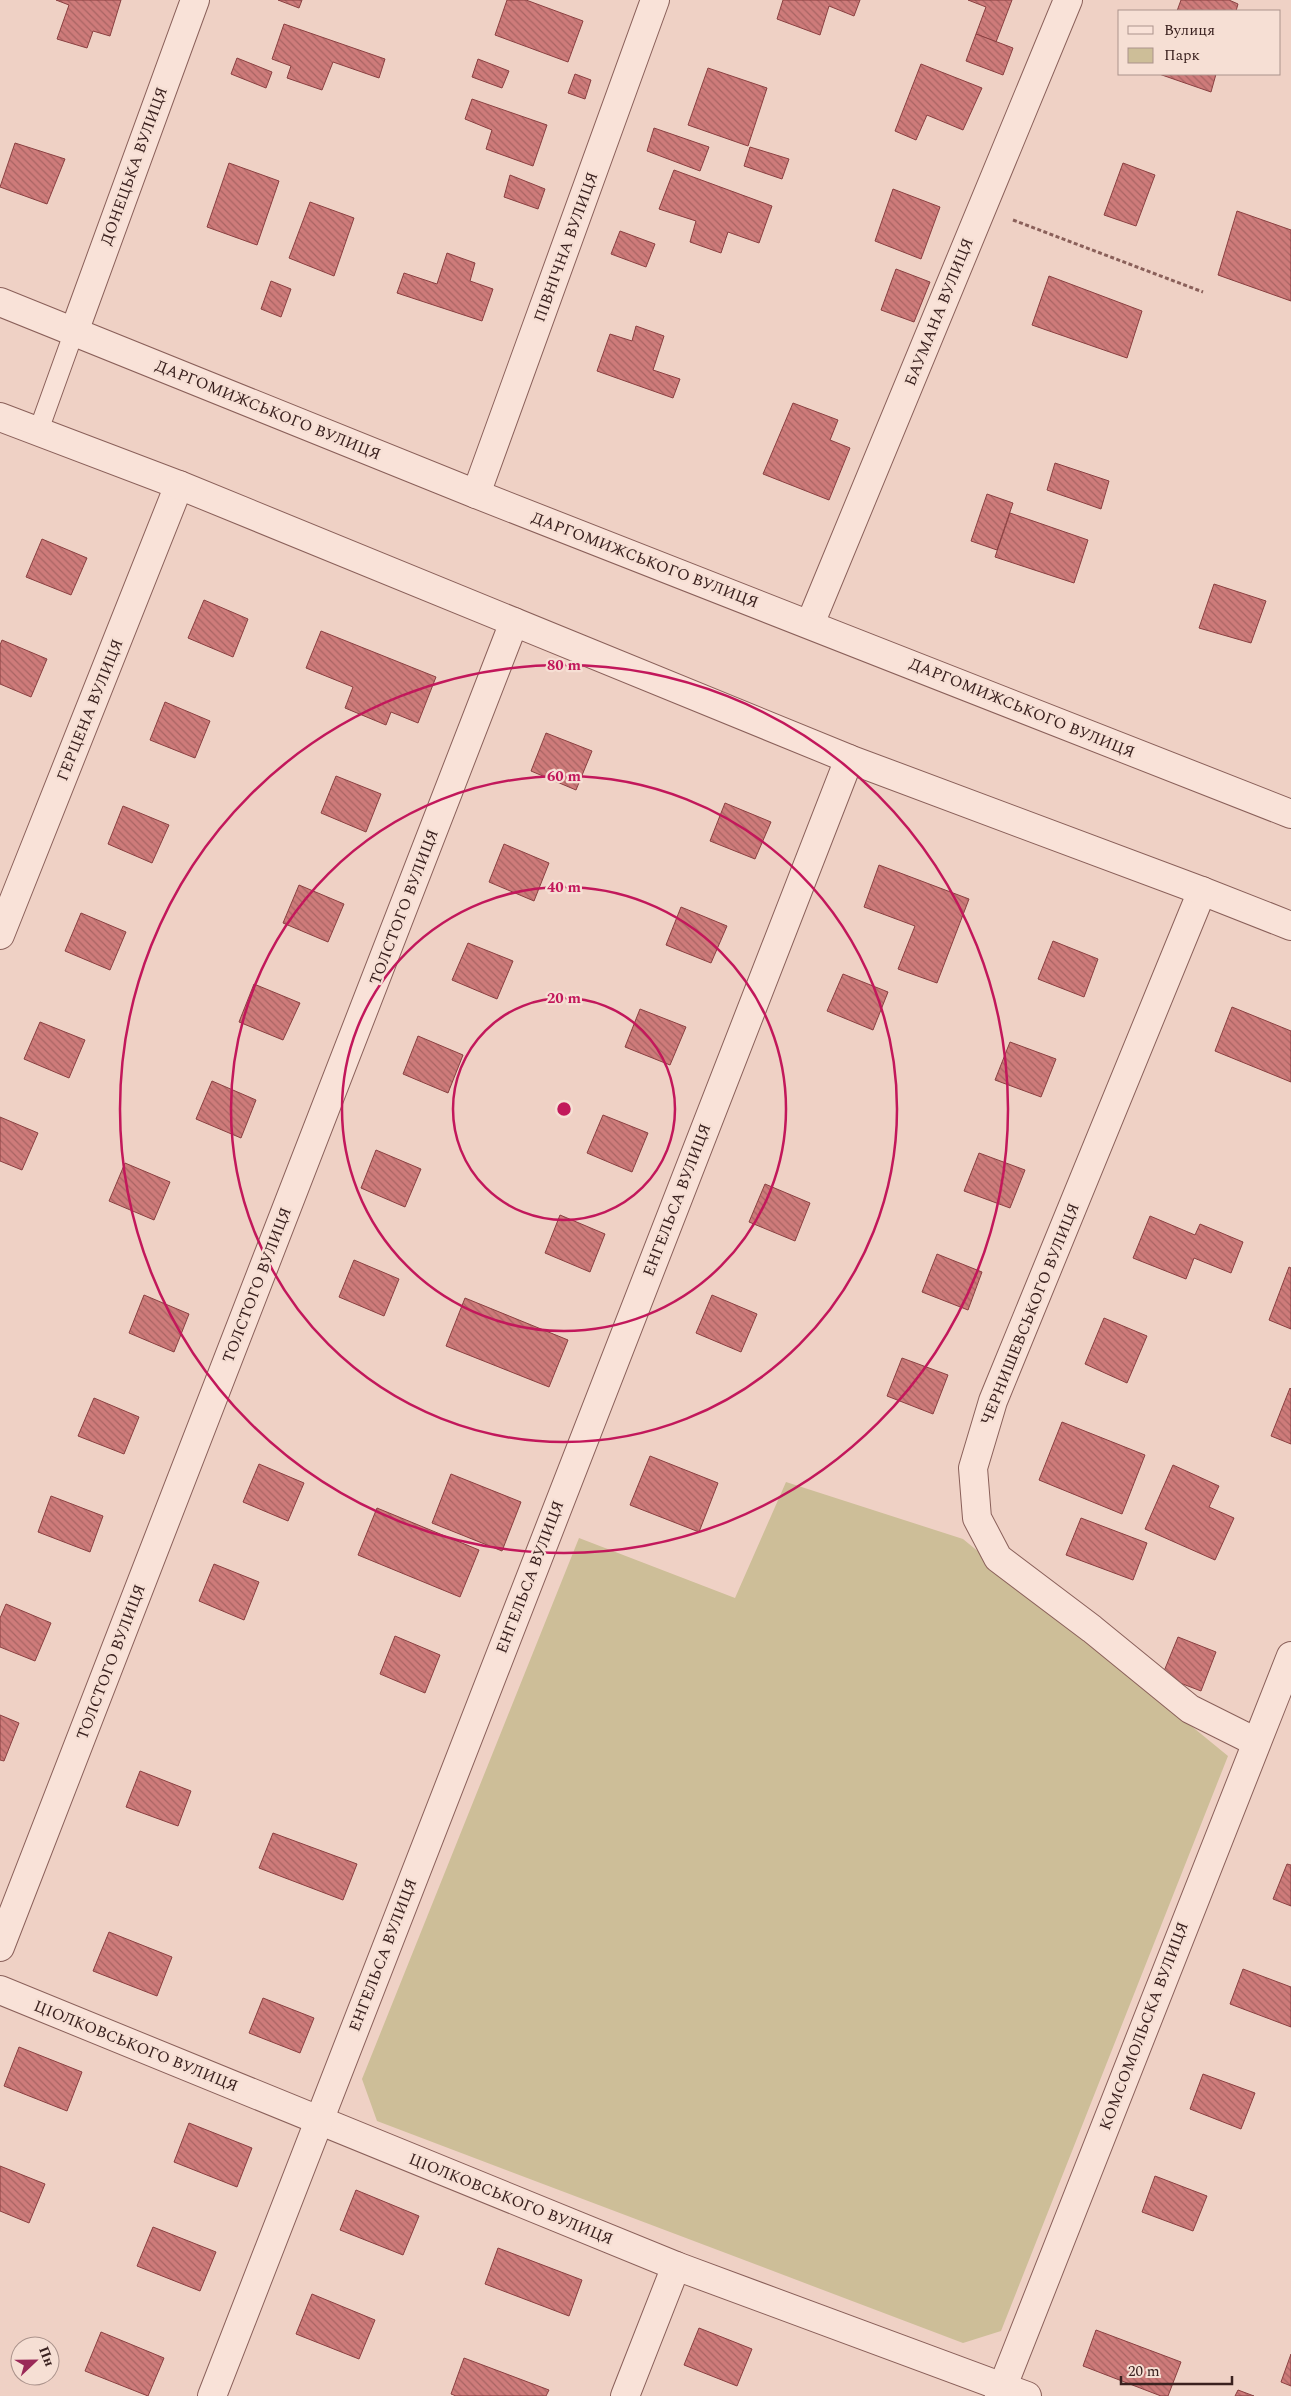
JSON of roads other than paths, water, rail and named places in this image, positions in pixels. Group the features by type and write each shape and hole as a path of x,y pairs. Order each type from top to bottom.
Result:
{"street":[{"name":"ДОНЕЦЬКА ВУЛИЦЯ","path":"74,332 195,0"},
{"name":"ПІВНІЧНА ВУЛИЦЯ","path":"476,494 655,0"},
{"name":"БАУМАНА ВУЛИЦЯ","path":"810,624 1068,0"},
{"name":"ДАРГОМИЖСЬКОГО ВУЛИЦЯ","path":"0,302 476,494 1291,814"},
{"path":"0,417 179,485 849,759 1291,926"},
{"name":"ГЕРЦЕНА ВУЛИЦЯ","path":"0,935 179,485"},
{"name":"ТОЛСТОГО ВУЛИЦЯ","path":"0,1947 514,622"},
{"name":"ЕНГЕЛЬСА ВУЛИЦЯ","path":"212,2396 849,759"},
{"name":"ЧЕРНИШЕВСЬКОГО ВУЛИЦЯ","path":"1202,891 993,1401 973,1468 976,1518 998,1558 1092,1629 1190,1709 1256,1742"},
{"name":"КОМСОМОЛЬСКА ВУЛИЦЯ","path":"1009,2393 1256,1742 1291,1656"},
{"name":"ЦІОЛКОВСЬКОГО ВУЛИЦЯ","path":"0,1990 676,2266 1009,2393"},
{"path":"625,2396 676,2266"}],"lane":[{"path":"38,432 74,332"}]}
